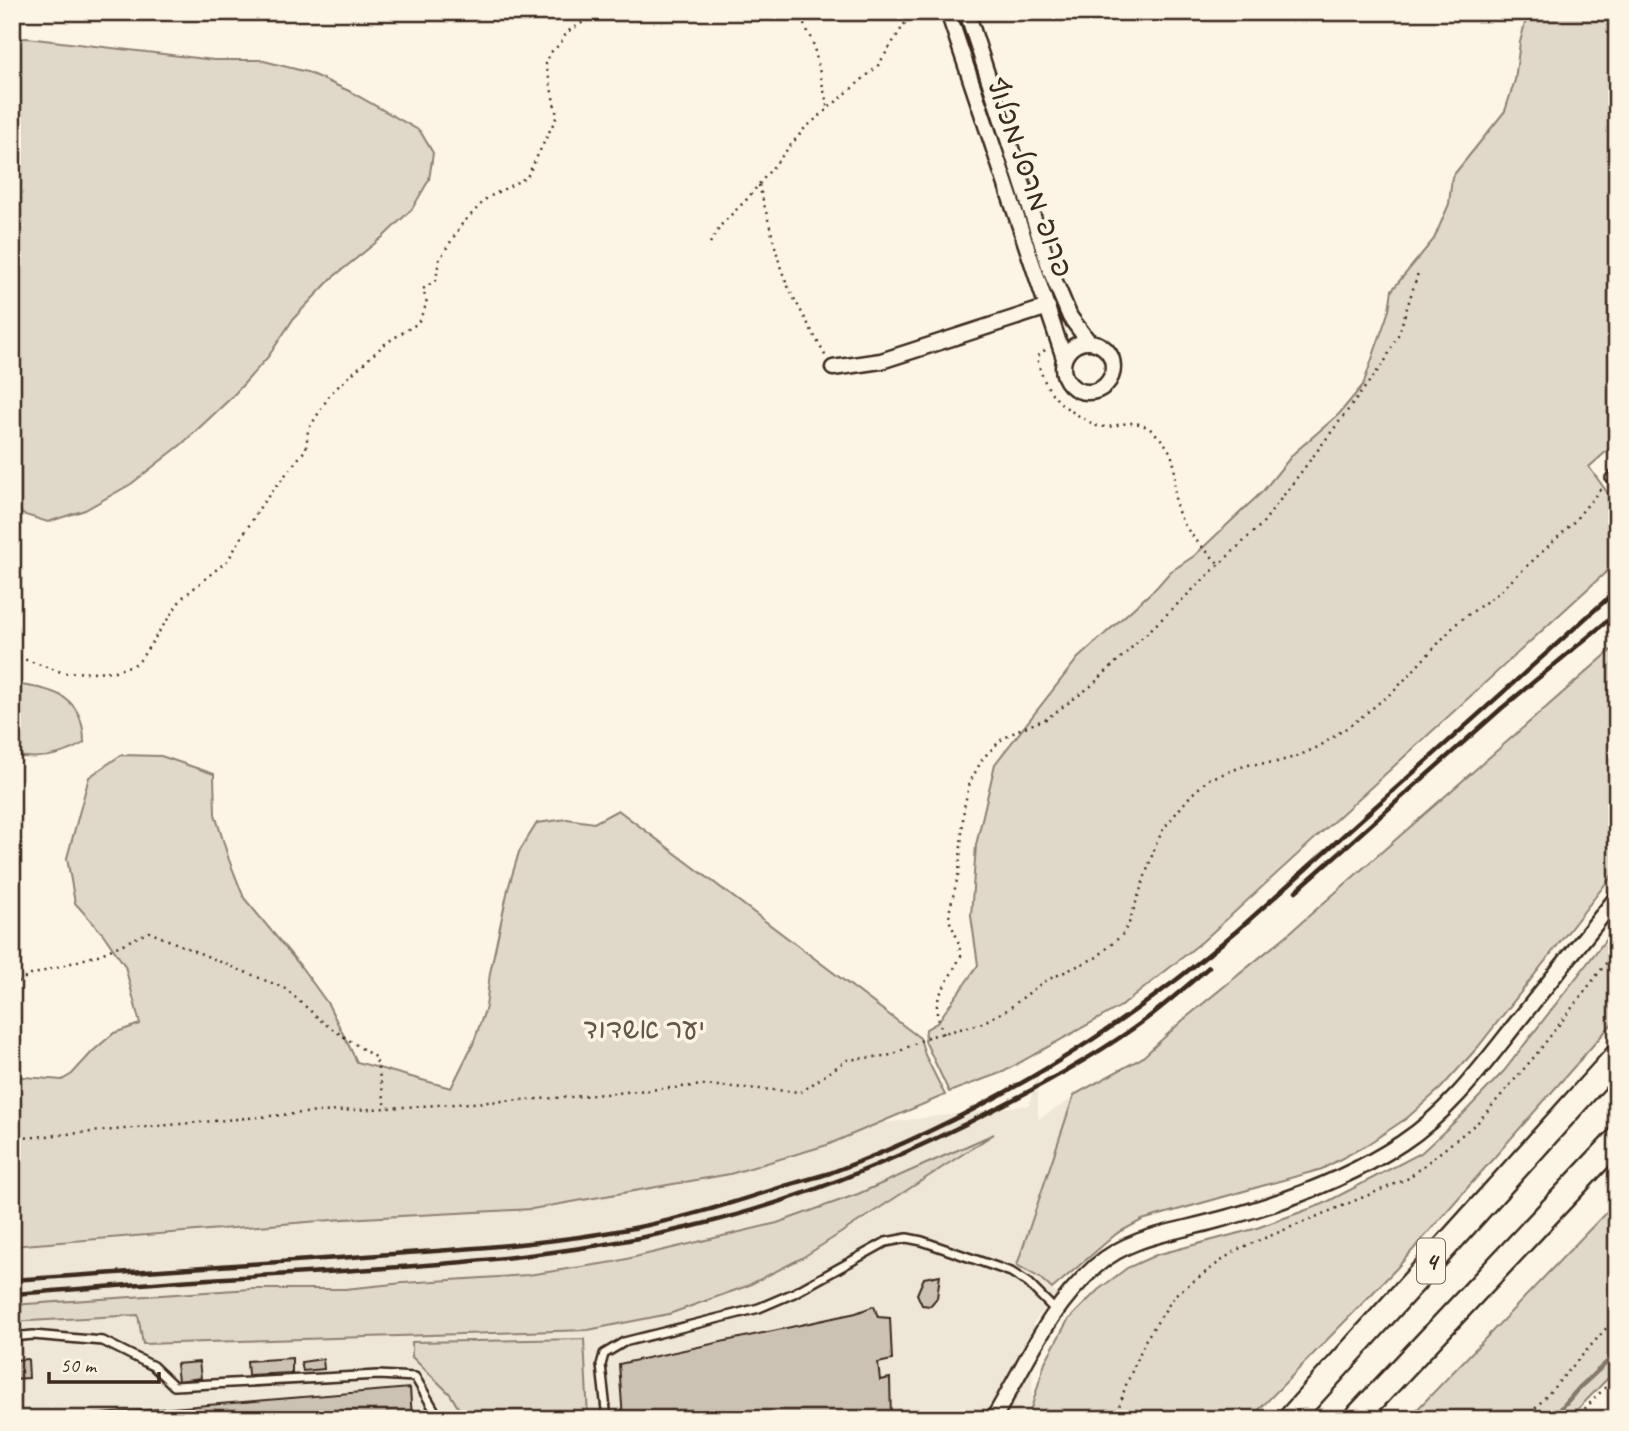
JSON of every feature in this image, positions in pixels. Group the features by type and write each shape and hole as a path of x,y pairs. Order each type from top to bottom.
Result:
{"highway":[{"path":"1573,1104 1617,1049"},
{"name":"4","path":"1290,1419 1617,1056"},
{"name":"4","path":"1354,1419 1617,1139"},
{"path":"1571,1190 1617,1152"}],"street":[{"name":"פרופ' מרסל מכלוף","path":"948,12 1064,358"},
{"name":"פרופ' מרסל מכלוף","path":"967,12 1051,272 1070,317 1089,342"},
{"path":"833,368 881,361 1048,307"},
{"path":"1089,342 1105,348 1113,362 1113,371 1105,386 1090,393 1074,388 1064,375 1064,358 1074,346 1089,342"},
{"path":"993,1419 1055,1310 1098,1264 1138,1241 1217,1221 1328,1183 1352,1172 1411,1136 1450,1104 1617,897"},
{"path":"1003,1419 1009,1393"}],"lane":[{"path":"1609,478 1617,471"},
{"path":"607,1419 601,1365 604,1354 613,1347 759,1308 794,1293 886,1242 907,1238 922,1241 1011,1272 1028,1283 1055,1310"},
{"path":"12,1337 33,1335 103,1341 153,1366 174,1386 378,1375 415,1377 435,1411 436,1419"}],"path":[{"path":"12,655 64,673 116,671 138,663 182,598 228,560 262,504 306,449 308,430 331,393 386,343 418,324 427,303 423,289 436,280 439,260 461,224 487,198 527,177 557,116 546,64 550,53 560,44 567,32 600,12"},
{"path":"796,12 812,40 829,109"},
{"path":"710,243 722,224 804,129 877,67 912,12"},
{"path":"759,184 781,269 810,332 833,368"},
{"path":"943,1034 937,1014 939,996 961,956 949,913 959,872 966,793 978,766 1001,740 1046,719 1090,687 1272,513 1375,376 1399,333 1418,273"},
{"path":"1058,338 1037,357 1042,376 1053,397 1070,412 1097,426 1132,422 1158,435 1176,466 1176,503 1184,525 1219,564"},
{"path":"12,1139 304,1113 571,1097 704,1085 801,1092 847,1060 892,1055 916,1042 966,1030 995,1017 1043,982 1084,965 1110,947 1129,923 1164,828 1191,794 1209,779 1226,771 1247,765 1277,762 1320,746 1376,706 1395,690 1458,622 1497,594 1572,525 1609,478"},
{"path":"12,986 28,976 101,954 149,932 286,989 325,1024 376,1058 386,1108"},
{"path":"1526,1419 1617,1316"},
{"path":"1575,1419 1617,1375"}],"shaded area":[{"path":"1038,1072 1038,1119 1072,1099 1036,1210 1034,1275 1057,1294 1033,1323 1032,1419 12,1419 12,1231 1029,1105"}],"green space":[{"path":"1528,12 1617,12 1617,442 1589,467 1617,506 1617,562 1203,941 1123,1005 1003,1072 949,1092 925,1041 926,1029 937,1023 978,965 971,916 976,845 995,764 1078,658 1170,572 1194,556 1263,491 1294,453 1339,414 1363,385 1389,310 1392,290 1434,239 1449,204 1452,177 1505,111 1515,80 1520,42"},
{"path":"27,38 214,60 260,60 307,72 349,91 420,131 433,153 429,180 412,209 384,236 332,278 294,318 268,357 231,398 182,444 131,484 85,510 48,522 22,514 12,499 12,39"},
{"path":"1617,645 1617,869 1478,1047 1441,1088 1407,1118 1365,1146 1322,1169 1142,1220 1116,1234 1052,1289 1040,1278 1017,1265 1074,1095 1142,1058 1183,1020 1286,936"},
{"path":"12,684 41,688 64,697 79,715 84,743 50,756 12,755"},
{"name":"יער אשדוד","path":"121,755 161,756 214,774 215,814 244,898 299,964 328,1004 357,1062 451,1088 473,1044 486,1007 490,973 519,852 537,823 567,819 594,823 618,810 920,1038 925,1055 945,1095 827,1145 730,1174 532,1209 344,1219 12,1246 12,1076 62,1080 72,1074 114,1033 140,1024 125,966 103,934 75,903 67,858 89,777"},
{"path":"1617,925 1617,1018 1396,1269 1250,1419 1028,1419 1045,1362 1068,1320 1098,1290 1127,1268 1156,1255 1254,1229 1323,1204 1421,1153 1504,1071"},
{"path":"994,1134 802,1258 747,1286 669,1314 588,1330 143,1344 138,1315 12,1322 12,1305 251,1289 345,1289 528,1275 614,1262 777,1223 858,1194"},
{"path":"1617,1201 1617,1369 1568,1419 1408,1419"},
{"path":"584,1339 588,1419 465,1419 450,1394 412,1357 412,1342"}],"building":[{"path":"940,1275 937,1298 930,1306 922,1305 917,1294 924,1278"},
{"path":"874,1306 878,1317 890,1318 892,1360 878,1363 880,1380 890,1378 891,1419 623,1419 619,1364 856,1313"},
{"path":"292,1358 292,1373 248,1375 247,1361"},
{"path":"28,1359 29,1378 12,1379 12,1360"},
{"path":"323,1359 324,1369 303,1371 301,1362"},
{"path":"199,1362 201,1378 178,1381 176,1364"},
{"path":"410,1388 412,1419 42,1419"}],"waterway":[{"path":"1552,1419 1579,1388 1617,1353"}],"railway":[{"path":"12,1280 475,1248 602,1234 710,1209 830,1173 885,1151 993,1099 1045,1069 1096,1037 1193,967 1239,929 1617,590"},
{"path":"1296,891 1502,708 1617,613"},
{"path":"12,1294 523,1256 635,1239 730,1217 847,1177 923,1145 1016,1098 1073,1067 1128,1032 1209,967"}]}
